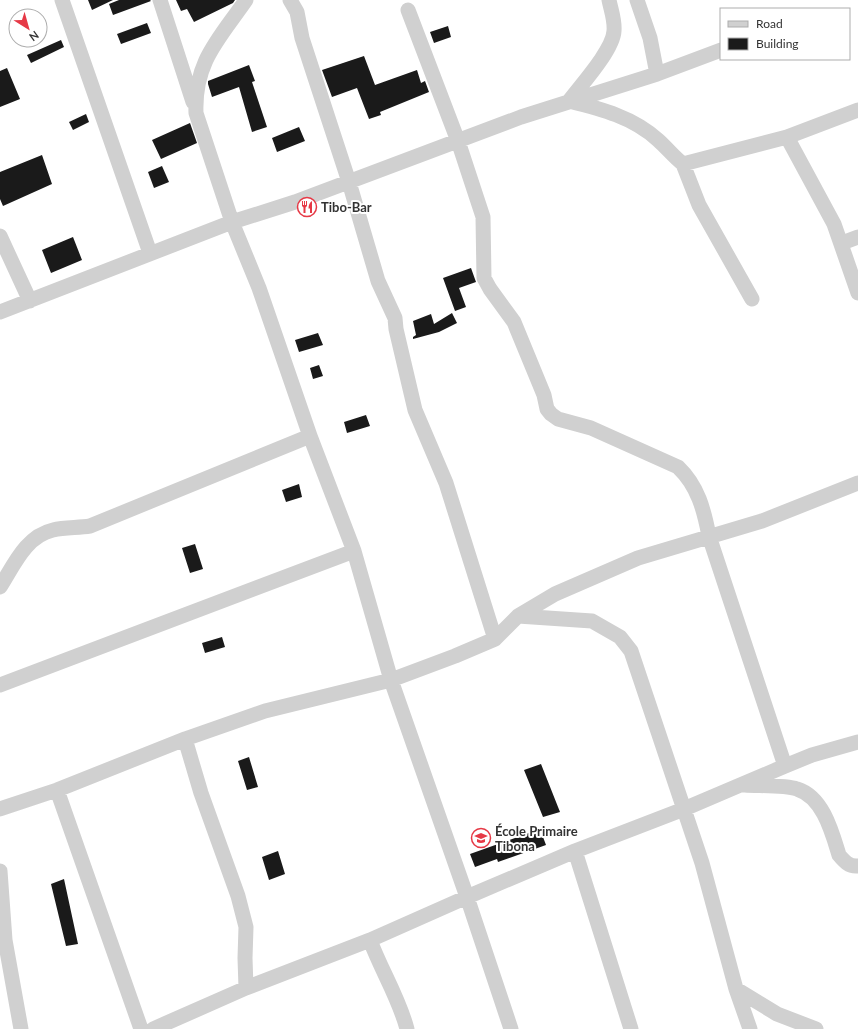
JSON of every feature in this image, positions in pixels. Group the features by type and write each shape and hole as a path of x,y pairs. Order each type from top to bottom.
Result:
{"street":[{"path":"62,0 150,253"},
{"path":"160,0 232,222 259,288 310,436 354,551 391,680 467,897 511,1029"},
{"path":"196,113 195,94 202,66 216,42 246,0"},
{"path":"290,0 296,12 302,38 349,182 378,281 395,318 396,329 415,410 446,483 495,639"},
{"path":"569,101 602,60 612,41 614,32 609,0"},
{"path":"637,0 650,38 657,74"},
{"path":"408,10 458,141 483,217 484,278 490,289 514,322 544,395 547,409 558,419 591,428 678,467 690,478 699,498 709,536 785,766"},
{"path":"0,312 232,222 295,202 521,116 657,74 720,50"},
{"path":"569,101 599,108 630,119 658,140 683,164 699,205 752,299"},
{"path":"683,164 786,137 858,110"},
{"path":"786,137 834,224 842,243 858,293"},
{"path":"0,236 30,301"},
{"path":"842,243 858,237"},
{"path":"0,587 30,543 42,534 54,530 90,526 310,436"},
{"path":"0,809 57,790 185,739 265,711 391,680 495,639 518,616 555,594 638,558 762,521 858,483"},
{"path":"0,685 354,551"},
{"path":"518,616 592,621 620,637 631,651 702,863 736,989 750,1029"},
{"path":"185,739 201,793 238,896 246,927 246,988"},
{"path":"153,1029 246,988 370,940 575,851 684,809 812,755 858,742"},
{"path":"741,784 797,789 810,796 818,804 839,855 845,862 853,867 858,866"},
{"path":"57,790 141,1029"},
{"path":"575,851 631,1029"},
{"path":"0,871 5,940 21,1029"},
{"path":"370,940 390,988 401,1008 407,1029"},
{"path":"736,989 777,1014 816,1029"}],"building":[{"path":"88,0 113,0 92,10"},
{"path":"119,0 151,1 113,15 109,4"},
{"path":"176,0 235,0 233,3 194,22 187,9 181,11"},
{"path":"147,23 151,33 121,44 117,34"},
{"path":"448,26 451,37 434,43 430,32"},
{"path":"61,40 64,47 31,63 27,55 43,48 48,48 48,46"},
{"path":"364,56 375,85 417,70 421,83 425,81 429,92 380,112 381,115 369,119 357,88 332,97 322,70"},
{"path":"249,65 255,81 252,82 267,127 252,132 239,87 212,97 208,84 208,81"},
{"path":"7,68 20,99 0,107 0,71"},
{"path":"86,114 89,122 73,130 69,122"},
{"path":"190,123 197,143 161,159 152,140"},
{"path":"299,127 305,141 277,152 272,138"},
{"path":"42,155 52,184 3,206 0,199 0,172"},
{"path":"162,166 169,182 154,188 148,172"},
{"path":"73,237 82,260 51,273 42,250"},
{"path":"471,268 476,282 459,288 466,307 455,311 443,278"},
{"path":"452,313 457,323 439,332 413,339 416,335 413,321 431,314 434,324"},
{"path":"318,333 323,345 299,352 295,340"},
{"path":"319,365 323,376 313,379 310,368"},
{"path":"366,415 370,426 347,433 344,422"},
{"path":"299,484 302,497 286,502 282,490"},
{"path":"195,544 203,569 190,573 182,548"},
{"path":"222,637 225,647 205,653 202,643"},
{"path":"249,757 258,787 247,790 238,761"},
{"path":"541,764 560,812 543,817 524,770"},
{"path":"540,829 546,845 498,862 497,859 475,867 470,854"},
{"path":"278,851 285,874 269,880 262,857"},
{"path":"64,879 78,944 66,946 51,884"}],"place":[{"name":"Tibo-Bar","path":"307,207"},
{"name":"École Primaire Tibona","path":"481,838"}]}
